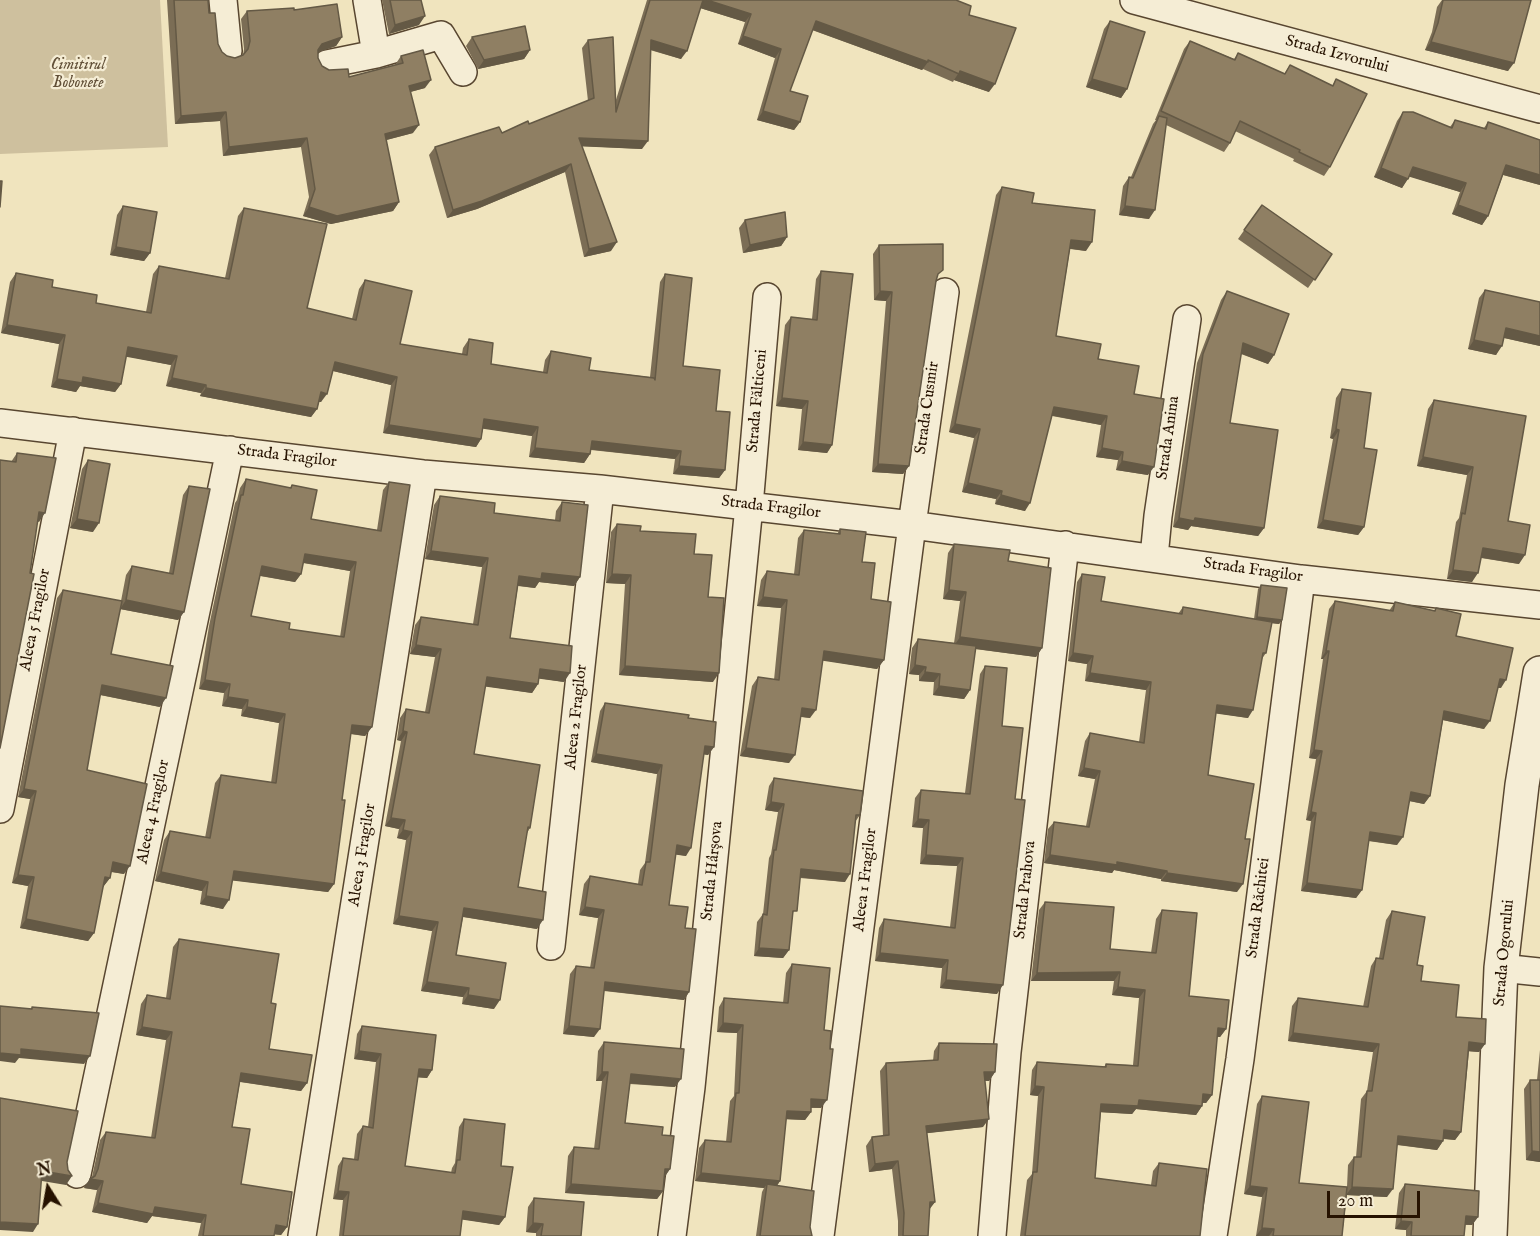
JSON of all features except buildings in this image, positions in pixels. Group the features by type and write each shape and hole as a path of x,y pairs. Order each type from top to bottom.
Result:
{"street":[{"path":"223,0 228,51"},
{"path":"367,0 376,54"},
{"name":"Strada Izvorului","path":"1134,0 1540,109"},
{"path":"327,64 376,54 441,35 463,72"},
{"name":"Strada Cusmir","path":"912,525 945,292"},
{"name":"Strada Fălticeni","path":"749,506 767,297"},
{"name":"Strada Anina","path":"1154,557 1186,319"},
{"name":"Strada Fragilor","path":"0,423 423,474 600,489 912,525 1301,579 1540,605"},
{"name":"Aleea 5 Fragilor","path":"0,809 73,431"},
{"name":"Aleea 4 Fragilor","path":"78,1174 230,450"},
{"name":"Aleea 3 Fragilor","path":"302,1236 423,474"},
{"name":"Aleea 2 Fragilor","path":"551,946 600,489"},
{"name":"Strada Hârșova","path":"672,1236 691,1087 749,506"},
{"name":"Aleea 1 Fragilor","path":"820,1236 912,525"},
{"name":"Strada Prahova","path":"992,1236 1007,1052 1065,545"},
{"name":"Strada Răchitei","path":"1213,1236 1240,1059 1301,579"},
{"name":"Strada Ogorului","path":"1490,1236 1501,968 1522,785 1540,673"},
{"path":"1501,968 1540,972"}],"green space":[{"name":"Cimitirul Bobonete","path":"0,0 160,0 168,147 0,154"}]}
